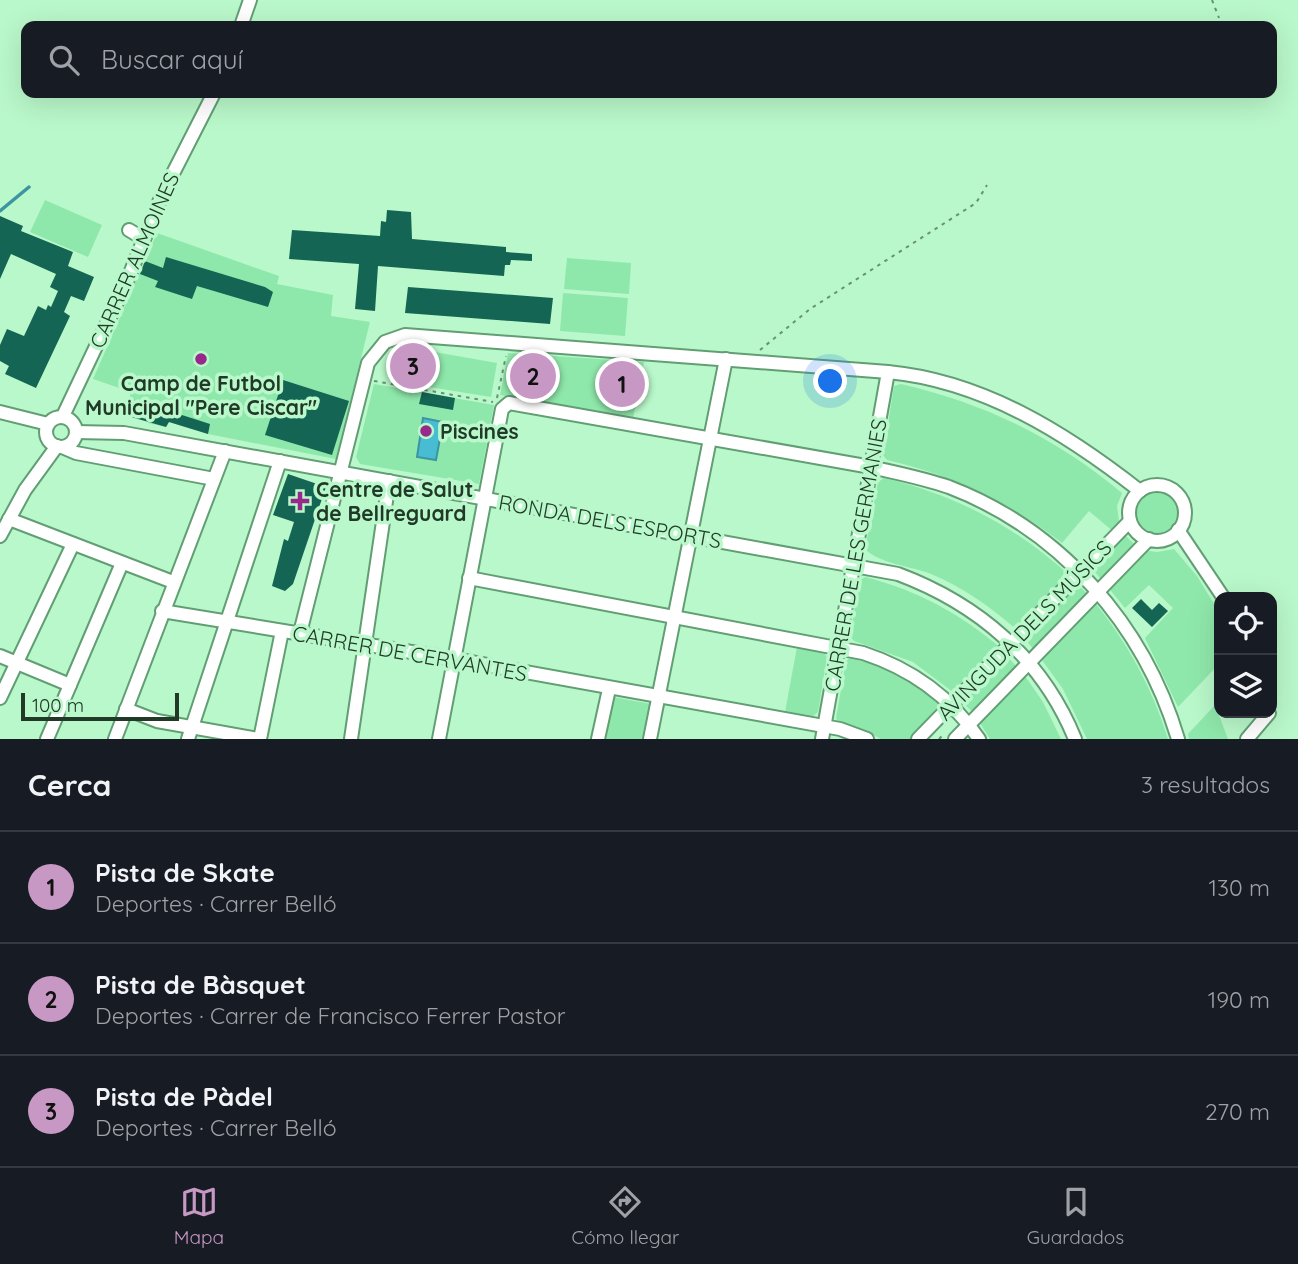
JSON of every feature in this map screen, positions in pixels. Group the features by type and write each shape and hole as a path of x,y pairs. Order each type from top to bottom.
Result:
{"street":[{"path":"243,21 250,0"},
{"name":"CARRER ALMOINES","path":"63,416 162,195 212,98"},
{"path":"129,230 144,239"},
{"path":"300,633 372,356 385,342 414,334 929,377 1008,406 1066,437 1140,491"},
{"path":"650,739 726,359"},
{"name":"CARRER DE LES GERMANIES","path":"823,733 888,372"},
{"path":"439,739 500,404 518,404 871,467 922,478 979,500 1039,537 1098,591 1149,664 1178,739"},
{"path":"0,412 48,424 63,416 72,421 76,432 71,443 59,447 30,481 0,536"},
{"path":"48,424 47,437 59,447 76,453 214,479"},
{"name":"RONDA DELS ESPORTS","path":"76,432 124,433 225,451 854,564 928,585 981,616 1012,643 1052,694 1075,739"},
{"path":"115,739 225,451"},
{"path":"190,734 280,461"},
{"path":"351,739 389,481"},
{"path":"1156,485 1165,486 1179,495 1185,512 1178,530 1168,538 1149,540 1138,533 1130,521 1131,503 1140,491 1156,485"},
{"path":"9,519 173,582"},
{"name":"AVINGUDA DELS MÚSICS","path":"918,739 1130,521"},
{"path":"1178,530 1220,592"},
{"name":"AVINGUDA DELS MÚSICS","path":"955,739 1149,540"},
{"path":"0,698 74,544"},
{"path":"47,739 122,563"},
{"path":"469,579 839,647 897,666 930,686 952,705 979,739"},
{"name":"CARRER DE CERVANTES","path":"162,611 454,659 659,697 823,733 867,739"},
{"path":"126,709 190,734 259,739 282,631"},
{"path":"0,656 70,685"},
{"path":"598,739 609,689"},
{"path":"1247,739 1265,718"}],"path":[{"path":"1212,0 1219,18"},
{"path":"750,361 810,309 976,203 988,186"},
{"path":"364,379 500,404 509,341"}],"green space":[{"path":"45,200 102,225 88,257 30,232"},
{"path":"157,233 279,276 277,284 333,295 331,316 370,322 336,459 208,434 169,422 166,427 148,423 153,405 129,398 131,392 93,379"},
{"path":"567,258 631,263 629,294 564,289"},
{"path":"563,293 628,298 625,336 560,331"},
{"path":"429,351 497,363 491,397 423,386"},
{"path":"508,353 644,362 633,418 500,395"},
{"name":"Piscines","path":"374,384 494,405 479,484 360,464 356,457"},
{"path":"901,384 990,412 1071,455 1122,493 1117,506 1120,528 1115,533 1089,511 1062,543 1021,515 979,492 911,466 887,460 883,455 894,386"},
{"path":"884,478 936,494 984,515 1029,543 1071,577 1018,631 987,606 954,585 931,574 871,554 865,549 878,482"},
{"path":"1157,492 1172,498 1178,513 1172,528 1157,534 1142,528 1136,513 1142,498"},
{"path":"1123,533 1138,548 1104,582 1090,567"},
{"path":"1174,549 1197,576 1214,604 1214,669 1178,707 1145,638 1173,608 1149,585 1125,608 1107,586 1142,550 1157,552"},
{"path":"865,577 903,589 938,605 971,625 1002,649 957,695 913,662 854,641 850,636 859,581"},
{"path":"1075,581 1090,597 1036,652 1022,636"},
{"path":"1093,600 1117,632 1137,666 1168,739 1087,739 1063,689 1039,656"},
{"path":"797,647 823,651 827,657 818,712 811,718 785,712"},
{"path":"1005,654 1019,669 975,715 960,699"},
{"path":"850,658 901,676 946,707 914,739 881,739 862,729 838,722 836,718 846,661"},
{"path":"1023,673 1043,702 1061,739 990,739 978,720"},
{"path":"613,697 651,704 644,739 604,739"},
{"path":"1214,706 1214,718 1220,718 1228,739 1189,739 1188,734"}],"water":[{"path":"423,418 443,422 436,460 417,457"}],"building":[{"path":"387,210 411,212 412,239 506,247 506,252 532,254 532,261 511,260 510,265 505,265 504,276 378,266 375,311 355,309 359,264 289,259 292,230 380,236 381,221 386,222"},
{"path":"0,216 23,226 21,231 73,252 68,266 94,277 84,301 71,296 64,312 70,316 36,388 5,374 9,366 0,361 0,345 7,329 24,336 38,306 46,310 48,305 51,307 58,291 50,287 56,274 11,254 0,279"},
{"path":"166,257 265,287 273,292 268,307 197,286 192,299 155,287 158,281 140,274 145,261 163,268"},
{"path":"408,287 553,298 550,324 405,313"},
{"path":"283,380 349,401 332,455 265,435"},
{"path":"422,392 455,398 453,410 419,404"},
{"path":"129,398 210,424 208,434 169,422 166,427 124,415"},
{"path":"288,474 326,487 293,584 285,591 272,586 284,539 288,541 294,522 273,515"},
{"path":"1141,599 1152,610 1159,603 1168,611 1152,627 1132,608"}],"waterway":[{"path":"0,211 29,187"}],"place":[{"name":"Camp de Futbol Municipal \"Pere Ciscar\"","path":"201,359"},
{"name":"Pista de Pàdel","path":"413,366"},
{"name":"Pista de Bàsquet","path":"533,376"},
{"name":"Pista de Skate","path":"622,384"},
{"name":"Piscines","path":"426,431"},
{"name":"Centre de Salut de Bellreguard","path":"300,501"}]}
